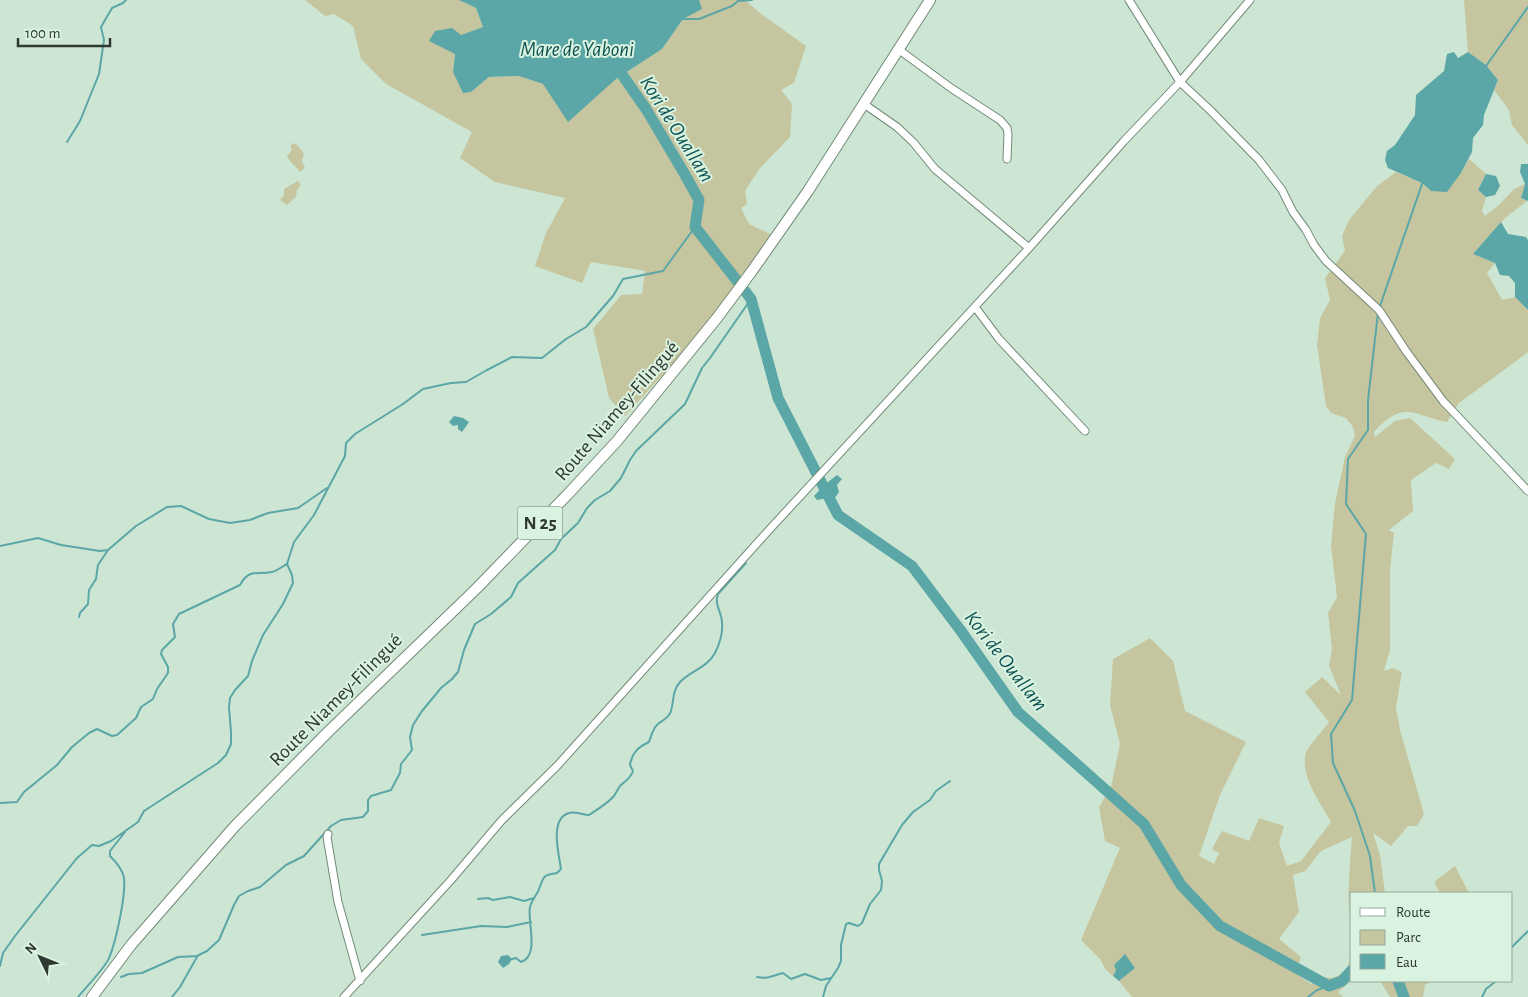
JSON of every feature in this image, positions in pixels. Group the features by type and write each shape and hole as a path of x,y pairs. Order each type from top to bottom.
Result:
{"main road":[{"name":"Route Niamey-Filingué","path":"92,997 131,946 235,826 329,731 477,588 569,493 616,441 718,318 752,271 808,191 930,0"}],"street":[{"path":"1128,0 1180,82 1259,160 1282,190 1292,212 1326,261 1379,310 1406,351 1443,401 1528,491"},
{"path":"344,997 451,880 502,820 557,766 769,530 1180,82 1250,0"},
{"path":"898,49 951,88 1000,120 1007,128 1007,158"},
{"path":"864,104 897,127 913,142 935,169 1029,248"},
{"path":"975,307 999,338 1085,431"},
{"path":"328,834 327,838 338,902 360,981"}],"green space":[{"path":"305,0 459,0 476,8 483,27 461,35 455,54 453,72 471,92 489,77 519,76 543,84 616,79 662,49 683,19 701,9 699,0 745,0 806,46 794,83 781,90 792,104 790,137 760,168 745,191 747,204 741,208 749,224 772,235 691,344 625,416 609,398 593,329 621,295 642,294 645,271 591,262 582,283 535,266 546,233 565,198 495,182 460,158 472,132 386,84 361,59 353,26 334,14 325,16"},
{"path":"1464,0 1528,0 1528,145 1512,125 1509,110 1494,90 1498,80 1486,65 1468,52"},
{"path":"294,143 304,154 302,161 305,168 300,172 287,156 292,150 290,146"},
{"path":"1469,159 1486,174 1478,190 1486,197 1482,211 1485,216 1514,189 1525,184 1521,198 1527,201 1505,218 1473,254 1495,263 1487,273 1502,300 1515,297 1528,310 1528,350 1527,353 1459,403 1447,422 1408,412 1393,416 1374,432 1375,437 1395,421 1410,418 1455,459 1449,469 1436,463 1411,480 1413,511 1389,530 1394,533 1390,570 1390,650 1384,671 1393,668 1402,672 1396,707 1400,730 1424,814 1417,826 1408,826 1391,846 1373,833 1380,855 1385,892 1350,892 1350,917 1349,895 1352,837 1321,851 1305,871 1293,875 1299,912 1279,939 1301,957 1295,973 1311,984 1320,977 1333,978 1345,972 1350,956 1350,982 1338,992 1343,997 1132,997 1119,981 1135,968 1116,970 1113,976 1106,970 1100,959 1081,940 1120,848 1105,841 1099,807 1111,787 1120,744 1110,705 1113,659 1150,638 1173,661 1185,711 1246,742 1220,795 1199,856 1214,864 1219,853 1212,849 1222,831 1249,841 1259,818 1284,826 1279,843 1287,866 1301,861 1331,822 1308,780 1305,762 1306,753 1329,722 1305,692 1322,677 1341,695 1329,666 1332,649 1328,613 1337,597 1331,546 1335,503 1345,457 1355,436 1353,427 1346,418 1331,413 1326,406 1317,345 1320,318 1330,300 1325,278 1345,251 1342,236 1349,220 1377,186 1396,172 1422,183 1431,191 1461,173"},
{"path":"298,181 301,185 297,190 296,197 287,205 280,200 284,195 284,189"},
{"path":"1455,866 1468,892 1439,892 1434,882"},
{"path":"1381,982 1430,982 1425,985 1423,997 1390,997"}],"water":[{"name":"Mare de Yaboni","path":"459,0 699,0 702,9 683,19 662,49 616,79 568,122 543,84 519,76 489,77 471,92 463,93 453,72 455,54 429,41 435,31 452,28 461,35 483,27 476,8"},
{"path":"1454,52 1458,58 1468,52 1486,65 1498,80 1484,115 1483,125 1473,138 1472,152 1461,173 1447,192 1431,191 1422,183 1388,168 1385,160 1387,151 1395,145 1415,115 1416,95 1444,71 1447,54"},
{"path":"1521,164 1528,164 1528,201 1521,198 1525,184 1520,172"},
{"path":"1486,174 1496,176 1500,186 1495,195 1486,197 1478,190"},
{"path":"1501,222 1508,234 1526,237 1528,240 1528,310 1515,297 1515,283 1509,276 1500,275 1495,263 1473,254"},
{"path":"454,416 469,422 462,432 458,429 458,425 453,426 449,422"},
{"path":"837,475 842,479 837,485 839,492 834,499 817,500 814,496"},
{"path":"1125,954 1135,968 1119,981 1113,976 1116,970 1114,965"},
{"path":"508,955 512,959 503,968 498,962 501,956"}],"waterway":[{"path":"67,142 80,121 99,74 104,40 101,27 112,8 126,0"},
{"path":"683,19 699,19 732,6 738,1 752,0"},
{"path":"1486,66 1528,7"},
{"name":"Kori de Ouallam","path":"614,63 646,109 699,200 695,227 738,282"},
{"path":"1379,309 1423,181"},
{"path":"0,966 3,953 15,936 77,858 92,845 99,846 111,841 138,822 144,811 218,763 226,755 231,744 230,698 248,676 263,635 283,604 293,583 287,564 294,542 314,515 345,456 346,443 355,434 423,389 466,382 512,357 542,358 566,339 586,327 613,296 623,279 663,271 695,227"},
{"name":"Kori de Ouallam","path":"745,291 751,299 778,398 838,515 912,566 1018,712 1144,824 1181,885 1220,926 1329,986 1342,981 1350,972"},
{"path":"121,977 142,973 178,957 197,956 207,951 219,940 239,896 260,887 286,865 304,856 331,826 341,820 363,817 368,811 368,800 371,796 391,790 400,773 401,764 412,750 410,737 413,725 441,688 458,672 464,650 475,624 491,614 511,597 518,583 555,550 561,539 578,523 587,508 595,500 610,491 621,478 636,451 685,404 702,368 751,299"},
{"path":"1375,892 1370,856 1355,811 1333,763 1331,734 1352,700 1366,534 1346,504 1348,459 1368,430 1368,400 1378,313"},
{"path":"0,546 38,538 61,545 100,551 108,550 136,526 167,507 181,506 209,519 230,523 250,520 268,513 298,508 327,488"},
{"path":"79,617 88,604 89,590 96,579 98,565 108,550"},
{"path":"512,959 516,958 521,962 530,953 532,938 531,905 545,877 557,873 561,869 557,846 559,822 569,813 589,815 611,799 620,786 631,776 633,771 630,765 632,757 639,748 649,742 656,726 669,715 677,685 708,662 715,653 722,627 722,619 717,602 718,594 746,563"},
{"path":"0,803 17,802 24,792 57,765 72,747 89,733 97,729 112,736 117,735 136,718 141,707 153,699 157,689 168,673 168,667 161,654 162,650 175,637 173,624 179,614 240,585 250,574 272,572 287,564"},
{"path":"823,997 826,986 841,961 841,945 846,924 858,926 862,923 870,904 881,890 882,881 879,864 902,825 913,812 930,800 936,791 950,781"},
{"path":"78,997 107,962 115,941 122,907 124,878 110,856 110,851 125,832"},
{"path":"478,899 488,898 493,900 510,897 524,901 534,898"},
{"path":"422,935 481,926 507,927 531,922"},
{"path":"1513,946 1528,931"},
{"path":"172,997 197,957"},
{"path":"757,977 768,977 783,973 791,979 805,974 821,980 831,978"},
{"name":"Kori de Ouallam","path":"1398,982 1404,997"},
{"path":"1482,997 1486,989 1495,982"},
{"path":"1308,997 1317,990 1329,986"}]}
